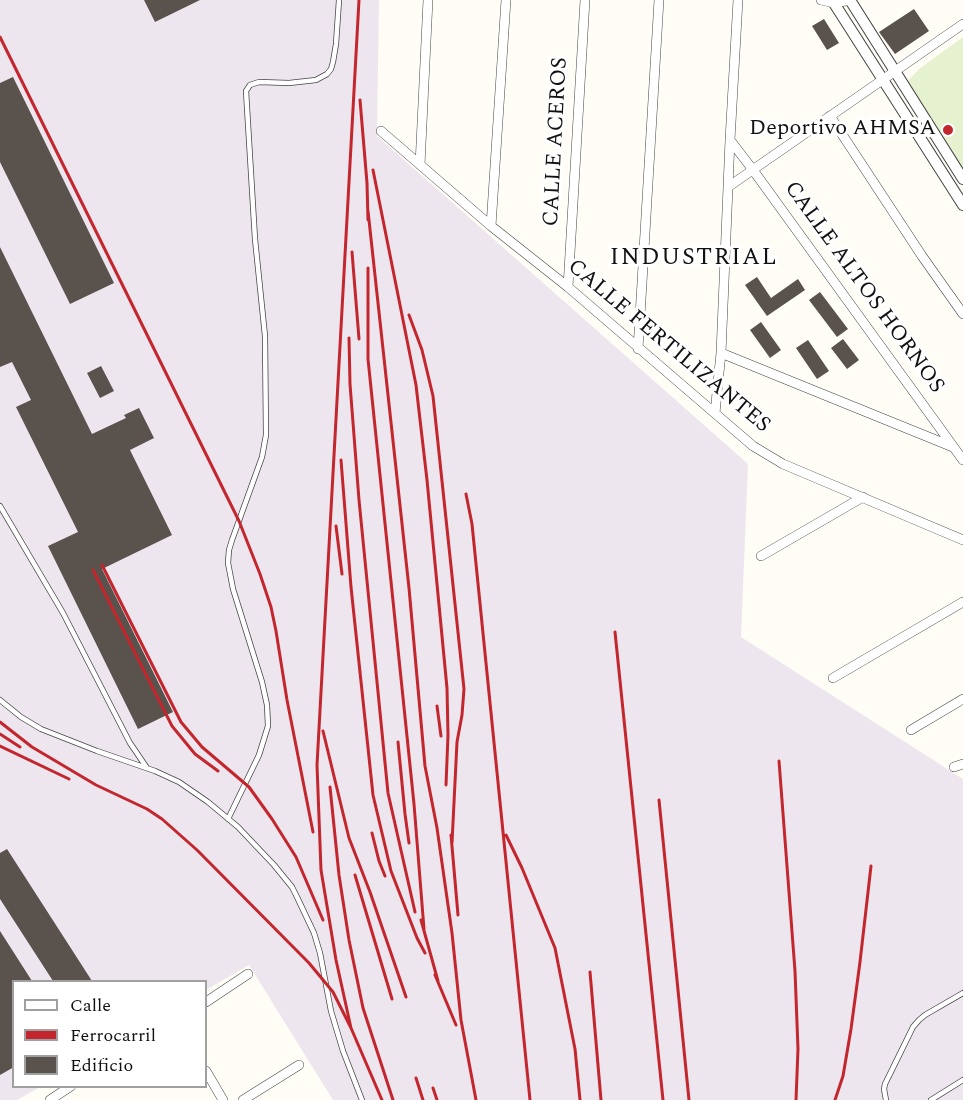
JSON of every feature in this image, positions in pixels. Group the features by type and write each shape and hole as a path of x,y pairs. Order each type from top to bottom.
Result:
{"street":[{"path":"420,165 428,0"},
{"path":"492,226 506,0"},
{"name":"CALLE ACEROS","path":"568,287 585,0"},
{"path":"638,349 659,0"},
{"path":"715,413 721,353 738,0"},
{"path":"821,0 850,0 963,179"},
{"path":"833,1 963,205"},
{"path":"728,187 963,24"},
{"path":"830,116 963,314"},
{"name":"CALLE FERTILIZANTES","path":"381,131 753,446 783,464 963,540"},
{"name":"CALLE ALTOS HORNOS","path":"730,140 963,460"},
{"path":"721,353 954,448"},
{"path":"761,556 863,497"},
{"path":"834,678 963,602"},
{"path":"911,729 963,699"},
{"path":"207,1001 248,974"},
{"path":"243,1100 299,1065"},
{"path":"207,1073 223,1100"},
{"path":"50,1100 68,1088"}],"lane":[{"path":"228,819 259,755 268,726 267,705 262,682 233,589 228,563 229,550 262,457 266,435 265,336 255,239 246,92 250,85 259,82 289,83 316,80 327,74 333,62 339,0"},
{"path":"0,506 63,614 130,743 147,768"},
{"path":"0,700 41,729 179,782 228,819 274,865 297,897 314,933 331,1011 362,1100"},
{"path":"886,1100 885,1084 913,1027 925,1015 963,993"},
{"path":"931,1100 963,1080"}],"shaded area":[{"path":"0,0 379,0 377,136 748,464 741,637 963,779 963,1100 333,1100 249,965 207,989 207,980 12,980 12,1088 38,1088 17,1100 0,1100"}],"green space":[{"name":"Deportivo AHMSA","path":"963,37 963,177 905,84 919,69"}],"building":[{"path":"144,0 200,0 155,22"},
{"path":"914,9 929,31 895,54 879,32"},
{"path":"824,19 839,43 827,50 812,26"},
{"path":"13,77 114,283 70,304 0,162 0,83"},
{"path":"0,247 92,434 126,418 124,415 139,408 154,438 130,450 172,535 102,569 173,712 138,729 48,546 78,532 16,407 31,400 12,362 0,367"},
{"path":"757,277 771,298 798,279 805,290 767,316 745,285"},
{"path":"820,292 848,329 837,337 809,300"},
{"path":"761,322 781,350 770,358 750,330"},
{"path":"843,339 859,360 847,369 831,348"},
{"path":"808,340 829,371 817,379 796,348"},
{"path":"101,366 114,391 100,398 87,373"},
{"path":"7,849 91,980 52,980 0,899 0,853"},
{"path":"0,931 31,980 12,980 12,1068 0,1075"}],"railway":[{"path":"351,1028 336,960 321,870 317,765 359,0"},
{"path":"0,37 239,521 260,574 276,631 313,832"},
{"path":"360,100 368,220"},
{"path":"373,170 416,385 447,688 446,785"},
{"path":"368,211 409,588 425,766 437,828 452,933 461,1020 476,1100"},
{"path":"352,252 359,339"},
{"path":"368,268 368,359 414,804 424,929"},
{"path":"409,315 422,350 433,396 464,689 457,742 452,843"},
{"path":"349,338 350,384 359,500 388,793 415,912"},
{"path":"341,460 351,587 373,795 391,871 425,953"},
{"path":"466,494 472,524 530,1100"},
{"path":"336,526 342,574"},
{"path":"102,565 181,722 202,747 249,787 272,819 296,857 323,920"},
{"path":"93,570 172,726 195,754 218,771"},
{"path":"615,632 663,1100"},
{"path":"437,706 441,736"},
{"path":"0,722 32,747 96,785 147,809 197,850 309,963 333,992 382,1100"},
{"path":"323,731 349,838 406,997"},
{"path":"0,734 20,747"},
{"path":"398,742 409,843"},
{"path":"0,746 69,779"},
{"path":"779,761 795,971 798,1049 796,1100"},
{"path":"330,787 339,875 349,940 363,1008 393,1100"},
{"path":"659,800 689,1100"},
{"path":"372,833 385,876"},
{"path":"451,835 458,915"},
{"path":"506,835 555,948 575,1049 580,1100"},
{"path":"835,1100 843,1076 851,1029 871,866"},
{"path":"355,875 392,999"},
{"path":"421,920 438,981"},
{"path":"590,972 601,1100"},
{"path":"435,975 456,1025"},
{"path":"416,1078 423,1100"},
{"path":"433,1088 437,1100"}],"place":[{"name":"Deportivo AHMSA","path":"948,130"}],"district":[{"name":"INDUSTRIAL","path":"694,259"}]}
